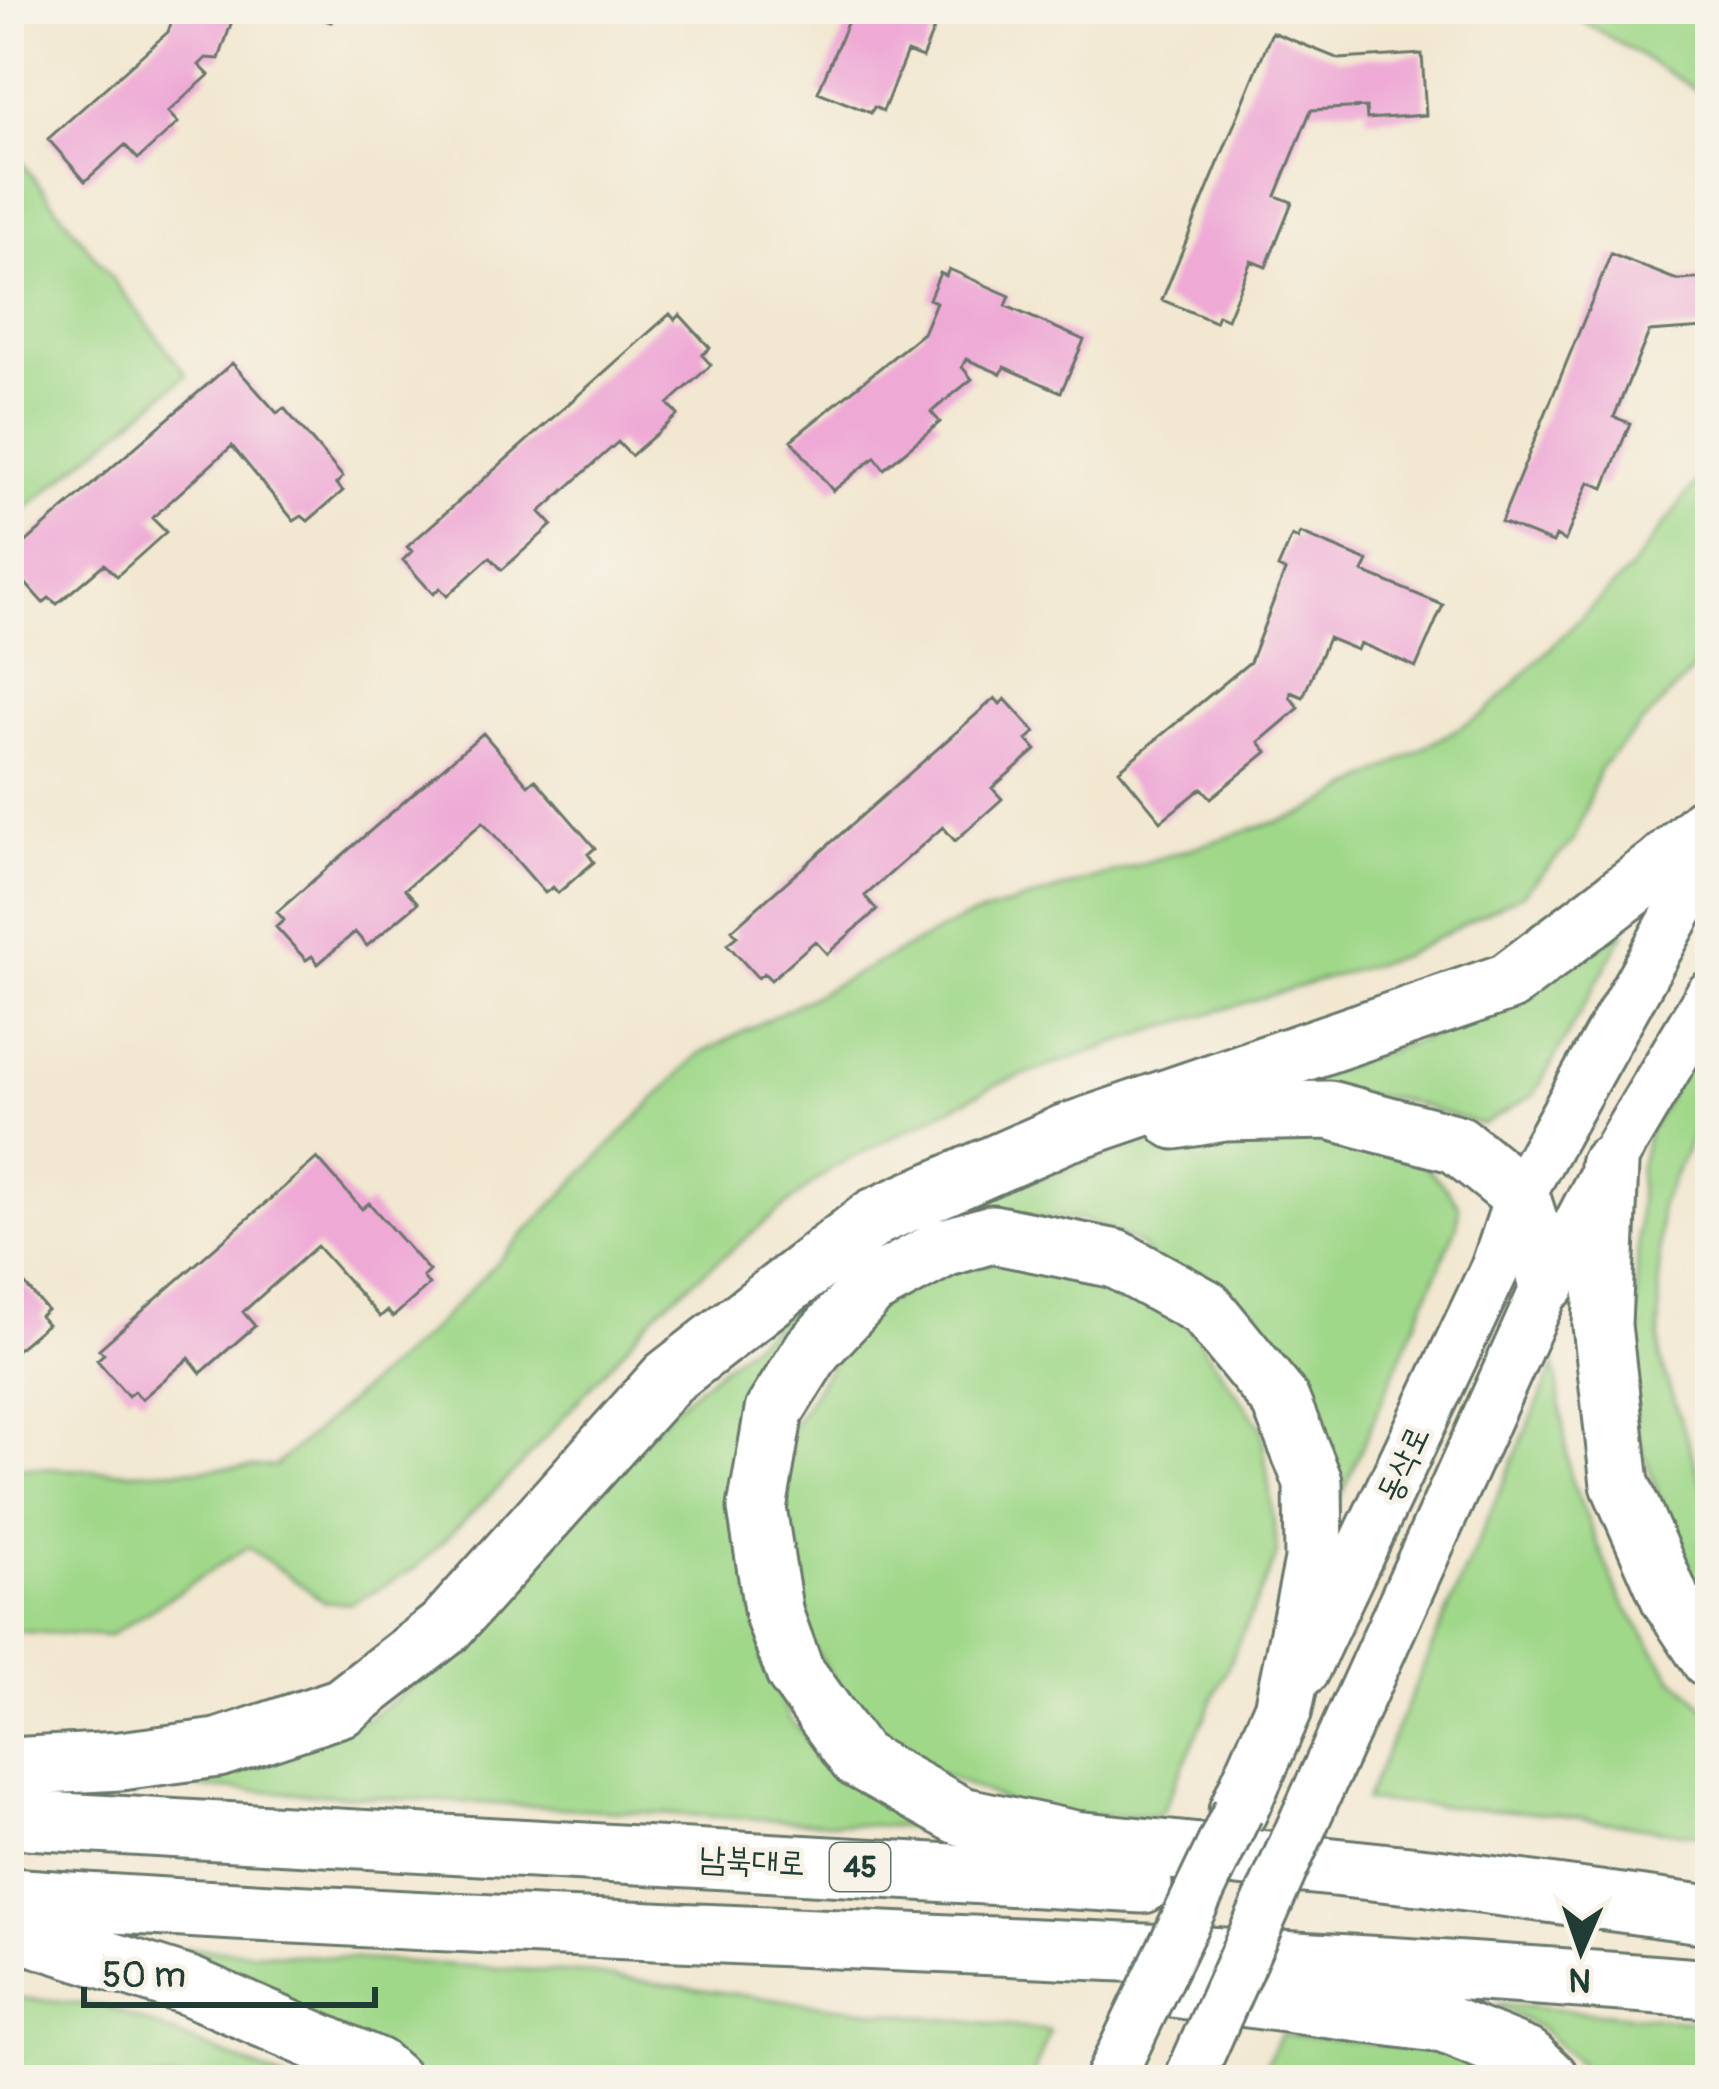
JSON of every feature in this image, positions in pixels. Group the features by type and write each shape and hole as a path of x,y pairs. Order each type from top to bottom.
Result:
{"highway":[{"path":"9,1767 120,1761 218,1748 342,1707 444,1628 668,1378 875,1217 1064,1134 1508,982 1659,867 1710,822"},
{"path":"1064,1134 1225,1112 1329,1110 1457,1144 1520,1196 1548,1282"},
{"path":"1609,1165 1602,1324 1619,1484 1670,1598 1710,1660"},
{"path":"1238,1811 1282,1709 1314,1561 1313,1482 1280,1400 1205,1308 1115,1258 992,1234 944,1248 871,1288 813,1349 774,1411 757,1508 773,1615 795,1672 858,1759 961,1816 1075,1840 1429,1877 1710,1916"},
{"name":"남북대로","path":"9,1819 1086,1879 1517,1914 1710,1916"},
{"name":"45","path":"9,1897 228,1912 1034,1944 1483,1970 1710,1989"},
{"path":"9,1929 189,1986 376,2067 391,2080"},
{"path":"848,1940 1444,2024 1528,2058 1551,2080"}],"main road":[{"name":"동삭로","path":"1108,2080 1496,1265 1520,1196 1710,855"},
{"name":"동삭로","path":"1189,2080 1548,1282 1609,1165 1710,995"},
{"path":"1214,2080 1311,1850 1305,1819"}],"green space":[{"path":"1563,9 1696,9 1710,17 1710,98"},
{"path":"9,146 187,375 9,523"},
{"path":"1710,464 1710,652 1600,768 1574,840 1524,893 1402,956 1151,1031 998,1084 832,1168 660,1308 523,1463 416,1568 351,1603 325,1602 248,1547 109,1636 9,1631 9,1467 133,1472 275,1466 430,1331 698,1055 961,920 1308,812 1484,714 1632,567"},
{"path":"1626,930 1534,1095 1482,1125 1400,1099 1287,1086 1459,1026 1546,981"},
{"path":"1710,1023 1710,1099 1660,1206 1659,1358 1710,1506 1710,1616 1697,1603 1633,1423 1640,1167 1647,1135"},
{"path":"1302,1126 1372,1141 1408,1155 1442,1183 1459,1205 1457,1226 1326,1531 1306,1429 1139,1244 1084,1220 992,1216 755,1389 764,1660 791,1721 853,1782 939,1829 152,1785 367,1719 481,1637 579,1508 672,1409 859,1255 994,1193 1186,1130"},
{"path":"1015,1258 1100,1279 1180,1314 1261,1427 1278,1554 1161,1815 1043,1817 911,1761 852,1707 806,1636 777,1542 790,1430 863,1314 949,1270"},
{"path":"1555,1364 1570,1477 1620,1598 1672,1676 1710,1713 1710,1837 1555,1814 1365,1801"},
{"path":"185,1948 594,1974 1050,2031 1031,2080 407,2080 170,1951"},
{"path":"9,1997 108,2007 286,2080 9,2080"},
{"path":"1495,2004 1710,2023 1710,2080 1596,2080 1541,2029"},
{"path":"1280,2034 1443,2050 1494,2080 1259,2080"}],"building":[{"path":"176,9 236,9 219,59 206,58 199,65 209,75 168,112 178,123 138,159 125,145 85,181 48,139 168,32"},
{"path":"295,9 336,9 331,22"},
{"path":"853,9 942,9 922,58 907,52 883,111 874,107 871,113 818,92"},
{"path":"1272,32 1339,59 1422,54 1426,115 1367,119 1366,107 1311,110 1276,196 1292,202 1266,267 1251,261 1227,319 1218,315 1215,322 1162,300"},
{"path":"1611,254 1677,280 1710,278 1710,340 1705,340 1704,328 1649,332 1614,417 1630,423 1604,488 1589,482 1565,541 1556,536 1553,543 1501,522"},
{"path":"949,269 1010,296 1006,306 1084,340 1061,392 1004,367 1001,374 966,359 962,367 972,379 931,412 940,422 884,469 875,457 833,491 791,440 923,333 936,302 929,299 940,273 946,276"},
{"path":"670,314 675,320 680,315 710,348 702,355 711,365 668,404 678,415 631,456 618,442 540,512 552,525 502,570 490,557 447,596 440,588 433,594 403,560 412,551 407,547"},
{"path":"232,363 277,413 284,408 343,477 336,484 343,491 308,521 302,516 294,521 232,446 152,518 166,532 117,576 104,564 57,604 49,598 43,603 10,566 16,560 11,555"},
{"path":"1300,533 1368,561 1363,572 1443,605 1416,667 1360,643 1357,650 1328,638 1303,697 1291,692 1299,708 1259,742 1267,752 1211,798 1202,788 1161,821 1119,770 1250,662 1285,571 1278,568 1292,536 1298,539"},
{"path":"995,698 1000,704 1005,699 1035,732 1027,740 1036,750 992,788 1002,799 955,841 943,827 865,896 877,910 827,954 815,941 771,980 764,973 758,978 727,944 737,936 732,930"},
{"path":"483,733 528,785 535,779 595,848 588,854 594,862 558,893 553,887 545,893 483,822 405,889 418,903 367,946 355,932 318,964 312,956 306,960 276,927 284,920 277,912"},
{"path":"317,1158 362,1209 369,1203 429,1271 423,1277 429,1285 393,1317 387,1311 380,1317 317,1246 243,1312 255,1326 201,1373 189,1358 142,1399 134,1391 128,1396 97,1360 104,1354 99,1349"},
{"path":"9,1266 47,1310 40,1316 47,1324 9,1356"}]}
